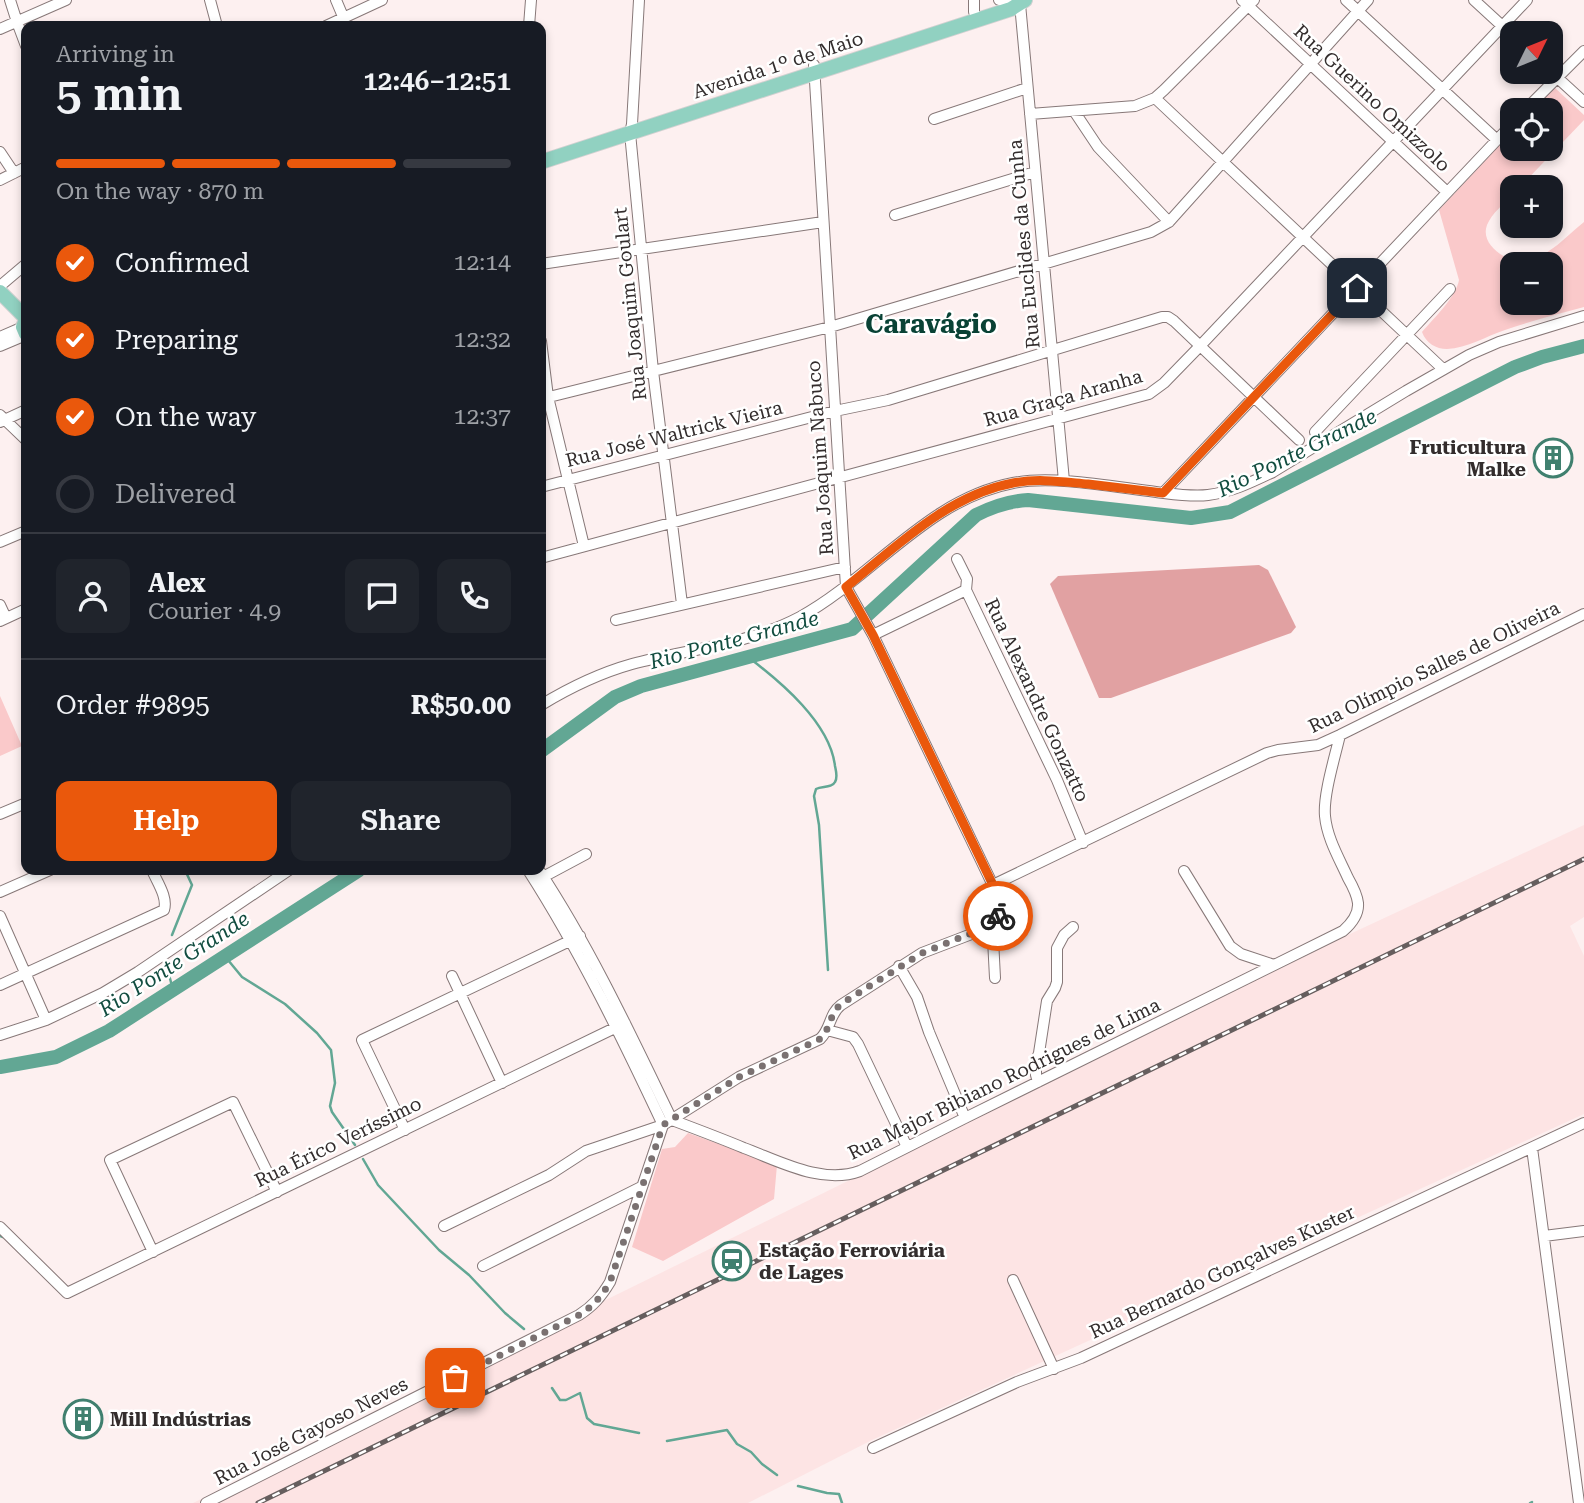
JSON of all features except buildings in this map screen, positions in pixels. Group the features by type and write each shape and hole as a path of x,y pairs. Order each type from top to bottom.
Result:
{"main road":[{"name":"Avenida 1º de Maio","path":"546,153 1011,9 1012,1 974,6 814,69"},
{"name":"Avenida 1º de Maio","path":"546,160 631,128"},
{"path":"0,292 21,321"},
{"path":"0,304 21,323"}],"street":[{"path":"10,0 21,34"},
{"path":"0,29 66,0"},
{"path":"210,0 216,21"},
{"path":"336,0 346,21"},
{"path":"348,21 382,0"},
{"path":"529,21 531,0"},
{"name":"Rua Joaquim Goulart","path":"639,0 631,128 653,371 682,604"},
{"path":"1346,0 1497,140"},
{"path":"546,398 830,327 1151,232 1169,222 1368,0"},
{"path":"1474,0 1500,24"},
{"name":"Rua Graça Aranha","path":"1507,21 1527,0"},
{"name":"Rua Euclides da Cunha","path":"1012,1 1030,114 1064,481"},
{"path":"1030,114 1135,106 1155,98 1248,2"},
{"name":"Rua Guerino Omizzolo","path":"1248,2 1447,192"},
{"name":"Rua Graça Aranha","path":"546,557 1149,394 1164,383 1200,346 1500,28"},
{"path":"1563,67 1584,51"},
{"name":"Rua Joaquim Nabuco","path":"814,69 846,587 867,625 1001,905 1000,913 990,924 995,952 995,978"},
{"path":"1563,82 1584,102"},
{"path":"1535,98 1546,84"},
{"path":"934,120 1027,88"},
{"path":"1155,98 1443,369"},
{"path":"1074,111 1098,147 1169,222"},
{"path":"1163,493 1500,137"},
{"path":"0,152 14,173"},
{"path":"0,180 21,170"},
{"path":"895,215 1035,172"},
{"path":"546,263 823,222"},
{"path":"0,286 21,268"},
{"path":"1315,432 1450,289"},
{"name":"Rua José Waltrick Vieira","path":"546,486 835,411 888,400 1164,316 1174,321 1298,439"},
{"path":"546,702 610,671 737,642 771,631 846,587 938,515 988,490 1014,482 1064,481 1193,496 1229,491 1251,483 1293,460 1443,369 1499,342 1584,316"},
{"path":"0,337 21,329"},
{"path":"0,345 21,330"},
{"path":"546,402 584,546"},
{"path":"21,412 2,419 21,436"},
{"path":"0,542 21,533"},
{"path":"957,559 967,579 965,590"},
{"path":"616,620 845,567"},
{"name":"Rua Alexandre Gonzatto","path":"867,625 965,590 1057,780 1083,843"},
{"path":"0,605 3,619 21,611"},
{"name":"Rua Olímpio Salles de Oliveira","path":"993,885 1267,753 1290,747 1318,745 1340,735 1584,614"},
{"name":"Rua Major Bibiano Rodrigues de Lima","path":"668,1122 796,1167 829,1175 848,1175 1343,931 1356,915 1358,905 1356,894 1332,843 1325,815 1340,735"},
{"path":"0,814 21,805"},
{"path":"546,871 586,854"},
{"path":"1184,872 1230,946 1241,954 1274,965"},
{"path":"0,892 39,875"},
{"path":"0,985 161,912 166,907 165,900 154,875"},
{"path":"0,1035 46,1020 103,993 282,875"},
{"path":"531,875 575,938"},
{"path":"542,875 621,1025 668,1122"},
{"path":"0,916 46,1020"},
{"path":"444,1226 549,1175 586,1151 668,1122 739,1077 820,1039 827,1030 835,1009 922,953 990,924"},
{"path":"1038,1082 1036,1061 1047,1001 1057,982 1057,948 1073,927"},
{"path":"405,1130 362,1040 575,938"},
{"path":"899,966 917,997 965,1118"},
{"path":"452,976 502,1083"},
{"name":"Rua Érico Veríssimo","path":"0,1227 67,1293 621,1025"},
{"path":"827,1030 853,1037 858,1044 907,1147"},
{"path":"153,1252 110,1160 233,1102 276,1192"},
{"name":"Rua José Gayoso Neves","path":"206,1503 593,1306 610,1282 641,1186 668,1122"},
{"name":"Rua Bernardo Gonçalves Kuster","path":"873,1448 1017,1382 1081,1358 1584,1123"},
{"path":"1532,1147 1580,1475 1580,1503"},
{"path":"483,1266 641,1186"},
{"path":"1544,1236 1584,1231"},
{"path":"1013,1280 1054,1369"}],"shaded area":[{"path":"1554,87 1584,115 1584,120 1563,142 1563,98 1544,98"},
{"path":"1500,145 1500,161 1545,161 1531,175 1500,175 1500,208 1489,221 1486,232 1490,244 1500,254 1500,315 1556,315 1462,346 1447,349 1435,347 1429,342 1422,332 1449,300 1459,280 1439,210"},
{"path":"1584,222 1584,307 1563,313 1563,252 1548,252"},
{"path":"1259,565 1268,570 1296,627 1291,633 1111,698 1099,698 1050,584 1058,576"},
{"path":"0,696 21,746 0,756"},
{"path":"1584,825 1584,917 1570,926 1584,956 1584,1114 872,1440 748,1503 193,1503 1350,934"},
{"path":"688,1133 777,1165 774,1199 663,1261 632,1247 662,1149 675,1147"}],"waterway":[{"name":"Rio Ponte Grande","path":"546,747 615,697 641,686 852,629 976,515 989,509 1028,500 1191,518 1230,512 1515,367 1584,346"},
{"path":"748,657 802,705 824,734 831,750 836,780 832,785 816,789 814,796 819,825 828,970"},
{"path":"172,935 192,885 187,875"},
{"name":"Rio Ponte Grande","path":"0,1067 56,1057 109,1031 351,875"},
{"path":"223,957 242,977 285,1004 317,1033 331,1050 335,1083 330,1106 355,1145"},
{"path":"167,967 173,990"},
{"path":"363,1159 378,1185 439,1250 469,1275 524,1329"},
{"path":"552,1388 560,1400 580,1393 587,1418 594,1424 639,1433"},
{"path":"667,1441 727,1430 737,1444 751,1452 777,1475"},
{"path":"798,1486 839,1494 842,1503"}],"railway":[{"path":"258,1503 1584,859"}],"way so far":[{"path":"455,1378 579,1315 601,1297 610,1282 663,1125 739,1077 820,1039 827,1030 831,1015 841,1004 922,953 982,929 998,916"}],"place":[{"name":"Fruticultura Malke","path":"1553,458"},
{"name":"Estação Ferroviária de Lages","path":"732,1261"},
{"name":"Mill Indústrias","path":"83,1419"}],"district":[{"name":"Caravágio","path":"931,324"}],"route":[{"path":"998,916 1001,905 993,885 873,635 846,587 938,515 988,490 1014,482 1064,481 1163,493 1357,288"}]}
